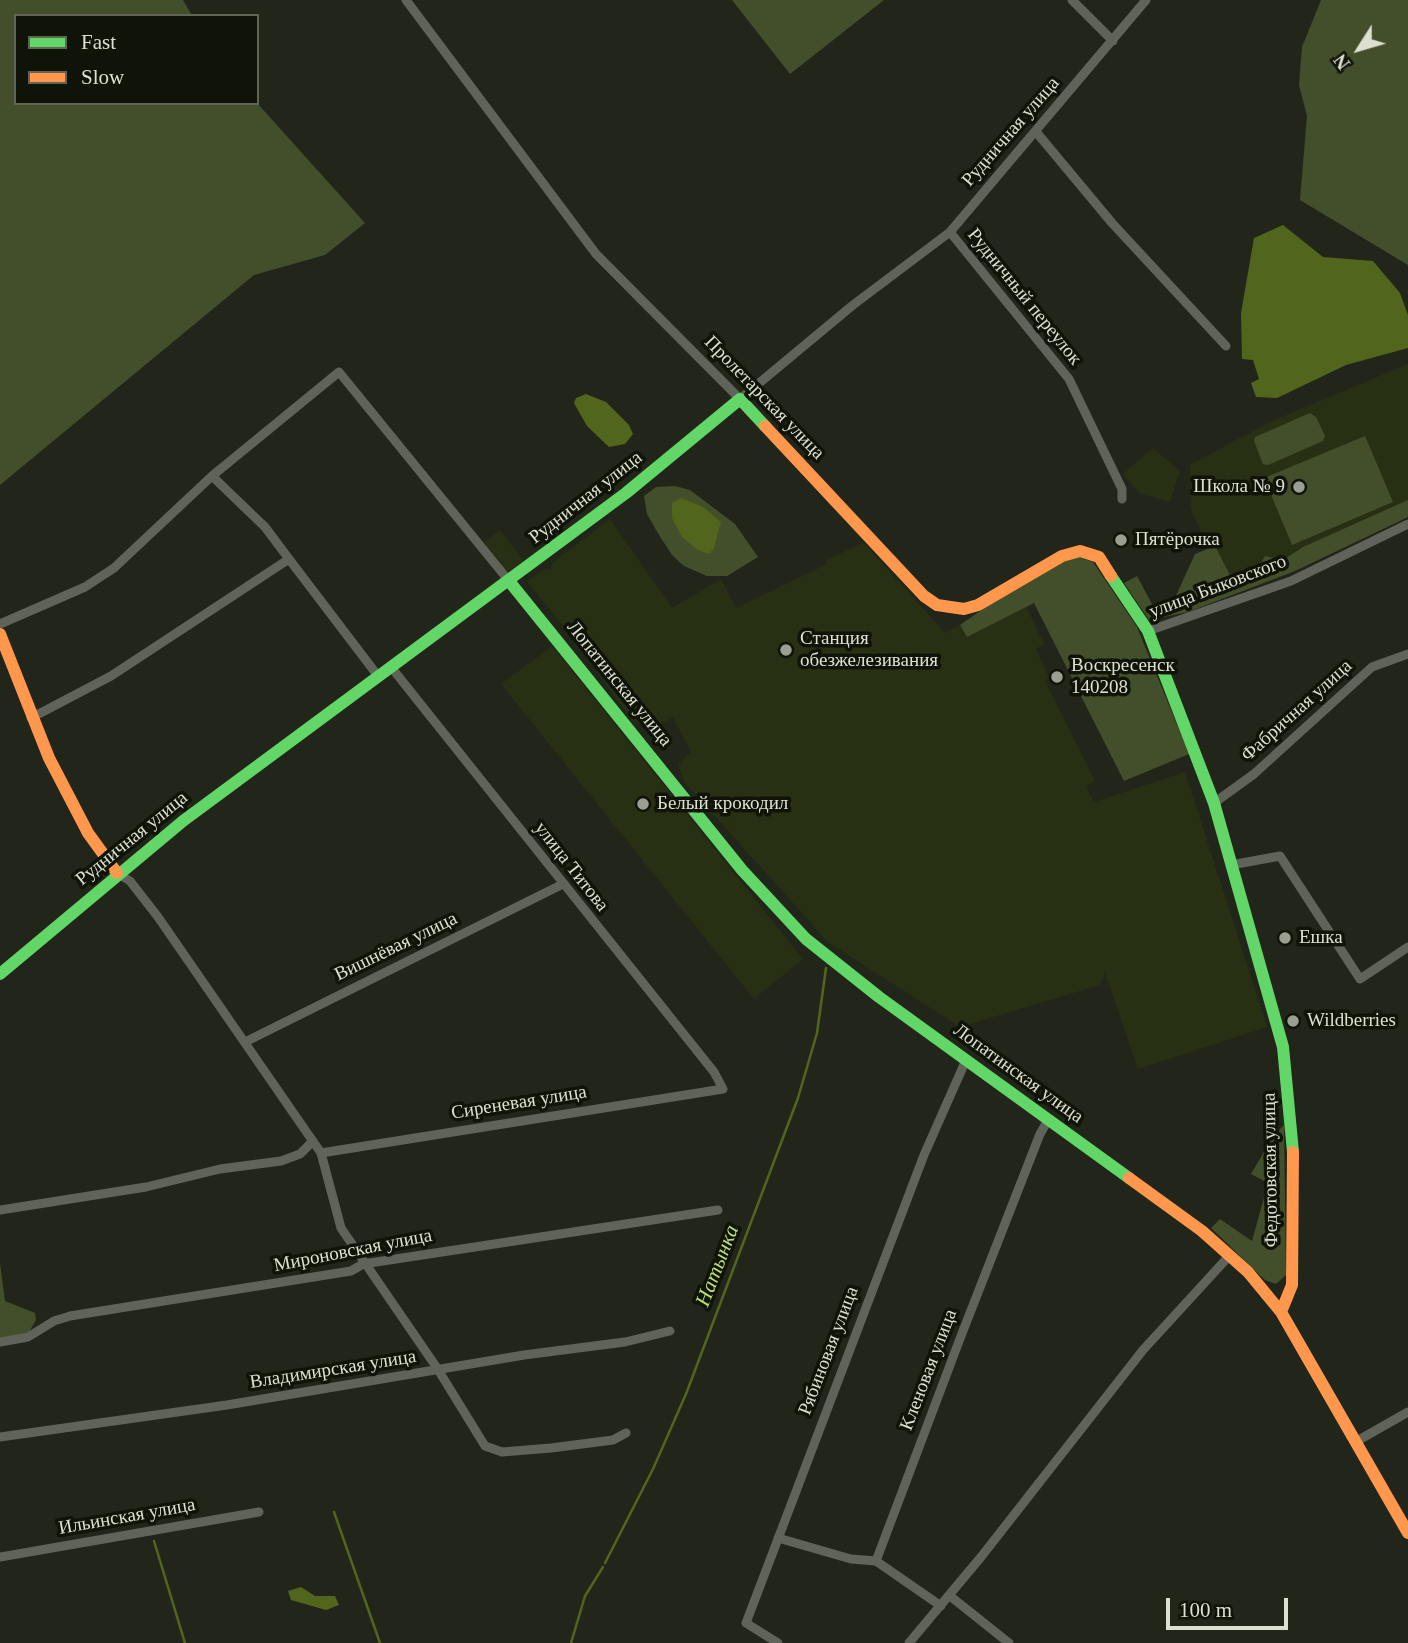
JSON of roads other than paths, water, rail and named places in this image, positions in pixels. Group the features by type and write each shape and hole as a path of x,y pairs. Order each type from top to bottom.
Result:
{"main road":[{"name":"Рудничная улица","path":"0,974 117,873 626,493 740,399"},
{"name":"Пролетарская улица","path":"740,399 924,596 937,606 964,609 978,605 1062,556 1080,551 1099,557 1148,631"},
{"name":"Лопатинская улица","path":"509,581 778,912 825,955 1164,1203 1230,1255"},
{"name":"улица Быковского","path":"1148,631 1214,803 1231,865"},
{"path":"0,634 31,718 67,795 88,833 117,873"},
{"name":"Федотовская улица","path":"1231,865 1283,1046 1290,1095 1294,1165 1292,1285 1281,1312"},
{"name":"Федотовская улица","path":"1230,1255 1281,1312 1408,1533"}],"street":[{"name":"Пролетарская улица","path":"406,0 596,254 740,399"},
{"path":"1072,0 1113,41"},
{"name":"Рудничная улица","path":"740,399 853,305 950,232 1037,133 1146,0"},
{"path":"1037,133 1112,223 1226,345"},
{"name":"Рудничный переулок","path":"950,232 1069,379 1122,489 1122,499"},
{"name":"Лопатинская улица","path":"0,625 85,587 114,568 212,475 340,372 509,581"},
{"path":"212,475 265,527 378,676"},
{"name":"улица Быковского","path":"1148,631 1291,581 1408,524"},
{"path":"31,718 111,676 289,559"},
{"name":"Фабричная улица","path":"1214,803 1254,774 1372,667 1408,654"},
{"name":"улица Титова","path":"391,667 561,885 714,1072 723,1089"},
{"path":"1231,865 1280,856 1360,978 1408,947"},
{"path":"117,873 130,881 158,917 247,1041 321,1153 341,1228 490,1450 502,1452 563,1447 613,1440 626,1433"},
{"name":"Вишнёвая улица","path":"247,1041 561,885"},
{"name":"Рябиновая улица","path":"778,1643 746,1623 932,1133 966,1060"},
{"name":"Сиреневая улица","path":"321,1153 723,1089"},
{"name":"Кленовая улица","path":"876,1561 965,1323 1040,1133 1048,1120"},
{"path":"0,1210 146,1187 220,1169 281,1161 300,1154 313,1141"},
{"name":"Мироновская улица","path":"0,1342 28,1337 61,1318 351,1271 363,1264 718,1210"},
{"path":"909,1643 950,1596 1143,1350 1230,1255"},
{"name":"Владимирская улица","path":"0,1437 227,1405 437,1368 625,1342 670,1331"},
{"path":"1357,1441 1408,1412"},
{"name":"Ильинская улица","path":"0,1557 259,1512"},
{"path":"778,1538 851,1559 876,1561 941,1606"},
{"path":"950,1596 1009,1643"}],"waterway":[{"name":"Натынка","path":"605,1563 653,1469 686,1394 798,1098 817,1033 826,968"},
{"path":"334,1512 380,1643"},
{"path":"154,1541 185,1643"},
{"name":"Натынка","path":"571,1643 585,1596 603,1567"}],"place":[{"name":"Школа № 9","path":"1299,487"},
{"name":"Пятёрочка","path":"1121,540"},
{"name":"Станция обезжелезивания","path":"786,650"},
{"name":"Воскресенск 140208","path":"1057,677"},
{"name":"Белый крокодил","path":"643,804"},
{"name":"Ешка","path":"1285,938"},
{"name":"Wildberries","path":"1293,1021"}]}
